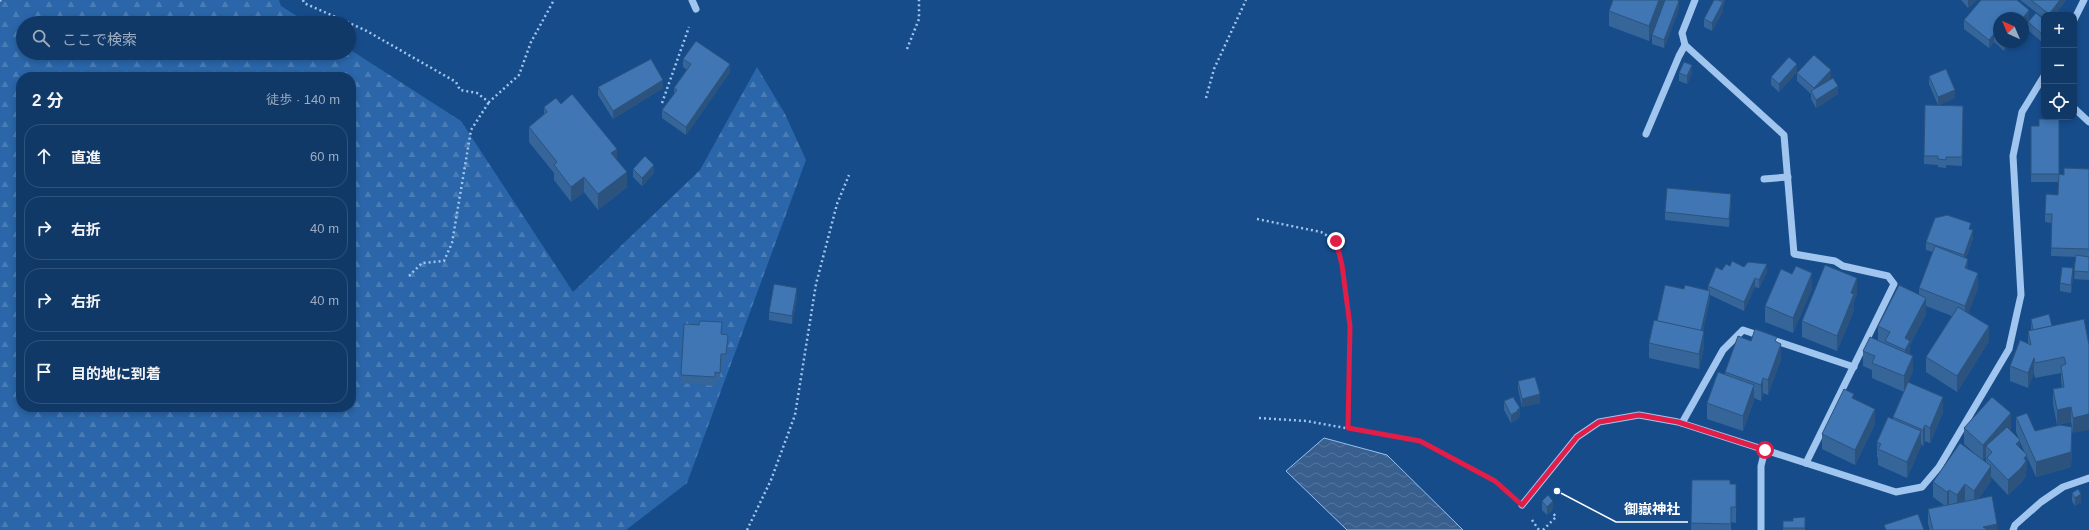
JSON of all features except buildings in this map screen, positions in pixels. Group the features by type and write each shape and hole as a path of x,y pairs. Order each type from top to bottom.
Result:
{"street":[{"path":"692,0 696,9"},
{"path":"1695,0 1682,33 1685,45 1784,135 1794,254 1835,261 1843,266 1888,276 1894,284 1806,463"},
{"path":"2077,14 2084,0"},
{"path":"1646,134 1685,45"},
{"path":"1522,505 1577,437 1599,422 1639,415 1682,423 1896,492 1922,487 1939,467 2009,348 2021,296 2013,156 2022,112 2041,83"},
{"path":"2077,111 2089,122"},
{"path":"1764,179 1788,178"},
{"path":"1682,423 1723,350 1743,330 1854,367"},
{"path":"1761,530 1761,466 1765,450"},
{"path":"2013,530 2015,525 2041,502 2058,490 2089,478"}],"path":[{"path":"303,0 304,3 333,16"},
{"path":"409,276 422,263 444,262 452,244 471,130 489,102 519,75 531,42 554,0"},
{"path":"907,49 919,19 919,0"},
{"path":"1206,98 1214,69 1246,0"},
{"path":"662,103 696,9"},
{"path":"356,26 456,82 460,90 477,93 489,102"},
{"path":"747,530 771,480 796,415 816,284 837,204 849,175"},
{"path":"1257,219 1321,232 1336,241 1342,265 1350,326 1348,428"},
{"path":"1259,418 1306,421 1420,441 1495,481 1522,505 1539,530"},
{"path":"1543,530 1556,516 1554,513"}],"green space":[{"path":"0,0 279,0 281,6 297,16 16,16 16,60 356,60 356,54 461,121 573,292 700,170 757,67 785,114 806,160 687,483 626,530 0,530"}],"water":[{"path":"1324,438 1387,455 1463,530 1347,530 1286,471"}],"place":[{"name":"御嶽神社","path":"1557,491"}],"route":[{"path":"1336,241 1342,265 1350,326 1348,428 1420,441 1495,481 1522,505 1577,437 1599,422 1639,415 1678,422 1765,450"}]}
